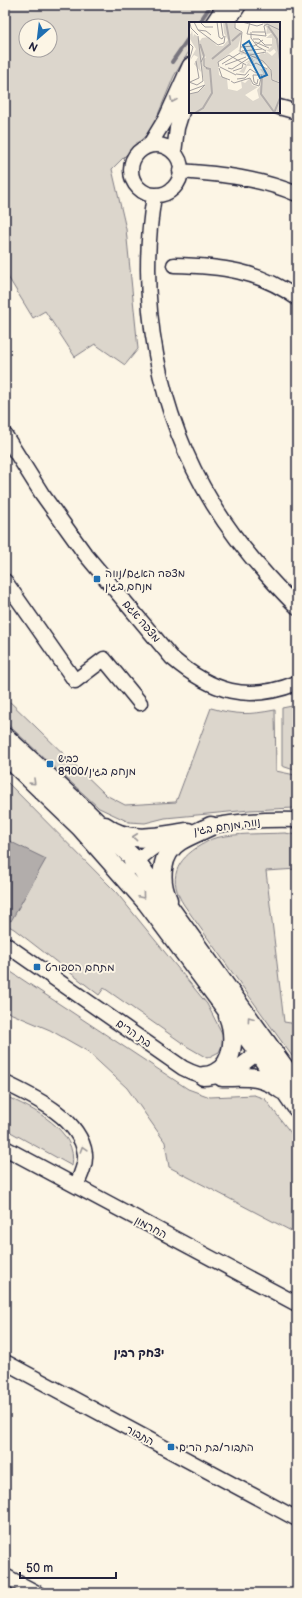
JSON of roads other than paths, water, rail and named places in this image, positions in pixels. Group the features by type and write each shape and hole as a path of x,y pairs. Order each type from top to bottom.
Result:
{"main road":[{"path":"5,737 77,803 136,861 175,915 294,1096"},
{"path":"5,755 81,828 124,874 224,1006 263,1048"},
{"path":"77,803 108,828 122,835 148,838 188,832"},
{"path":"175,915 165,893 162,881 162,869 166,859 170,850 179,842 211,826"},
{"path":"203,1076 215,1074 223,1067 230,1055 233,1045 231,1023 224,1006"},
{"path":"222,1076 263,1079 294,1096"}],"street":[{"path":"214,22 225,5"},
{"path":"228,22 239,5"},
{"path":"149,146 166,118 189,67"},
{"path":"174,153 177,128 189,89"},
{"path":"280,107 297,112"},
{"path":"149,146 160,146 174,153 179,162 180,171 180,177 176,185 168,192 154,196 140,190 135,184 130,172 136,155 142,149 149,146"},
{"path":"180,171 224,174 246,178 297,194"},
{"path":"154,196 150,221 148,256 151,317 157,356 172,417 197,474 213,504 254,562 297,607"},
{"path":"174,265 207,266 253,274 272,282 297,298"},
{"name":"מצפה אגם","path":"7,442 85,554 172,658 198,678 214,686 231,691 264,693 297,683"},
{"path":"5,581 75,681 104,659 140,703"},
{"name":"נווה מנחם בגין","path":"124,874 136,861 150,850 169,839 188,832 211,826 265,820 297,820"},
{"name":"בת הרים","path":"5,944 183,1068 197,1075 210,1078 222,1076"},
{"path":"222,1076 263,1048"},
{"path":"5,1083 29,1095 53,1110 71,1126 80,1141 85,1155 83,1169 76,1186"},
{"name":"החרמון","path":"5,1148 297,1304"},
{"name":"התבור","path":"5,1362 297,1519"},
{"path":"5,1576 37,1593"}],"waterway":[{"path":"200,22 211,5"},
{"path":"172,62 189,37"}],"place":[{"name":"מצפה האגם/נווה מנחם בגין","path":"97,579"},
{"name":"כביש 8900/מנחם בגין","path":"50,764"},
{"name":"מתחם הספורט","path":"37,967"},
{"name":"התבור/בת הרים","path":"171,1447"}],"district":[{"name":"יצחק רבין","path":"139,1353"}]}
